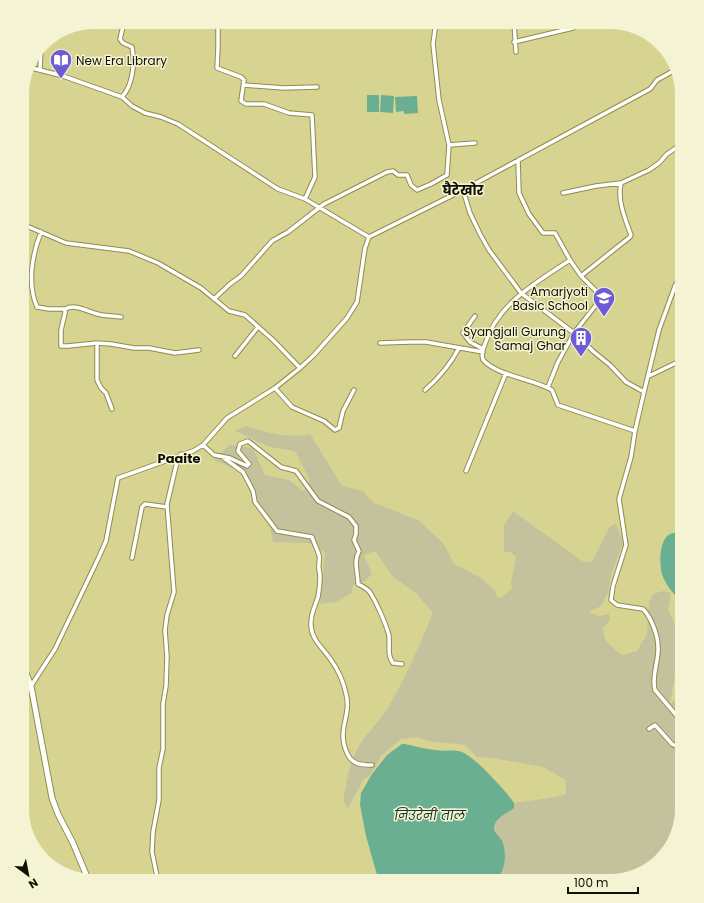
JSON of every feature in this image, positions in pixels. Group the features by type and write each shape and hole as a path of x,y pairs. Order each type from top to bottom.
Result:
{"street":[{"path":"122,29 120,40 132,47 134,59 126,93 122,97"},
{"path":"218,29 216,68 241,77 244,80 241,101 246,104 264,104 289,113 312,115 315,177 305,199"},
{"path":"214,299 241,276 272,241 288,232 332,199 387,172 393,171 398,175 407,175 411,185 417,190 447,175 449,145 442,114 436,72 433,44 435,29"},
{"path":"514,29 516,52"},
{"path":"514,42 569,29"},
{"path":"40,70 41,57"},
{"path":"34,69 122,97 132,106 145,113 161,117 178,124 278,189 305,199 369,237"},
{"path":"31,686 55,649 106,541 118,478 181,454 193,451 203,445 227,418 275,388 314,355 347,318 357,302 365,248 369,237 463,190 650,89 657,80 671,72"},
{"path":"244,85 284,88 317,87"},
{"path":"449,145 475,143"},
{"path":"563,193 596,186 621,183 649,170 675,149"},
{"path":"518,160 520,193 529,214 543,233 554,233 570,260 582,276 599,294 600,300 574,334 558,362 548,387"},
{"path":"582,276 631,235 622,209 619,190 621,183"},
{"path":"463,190 470,213 489,250 521,293 574,334 610,365 626,382 644,392"},
{"path":"29,227 66,243 129,251 158,263 201,288 229,311 245,315 300,368"},
{"path":"41,232 33,259 32,276 33,298 37,307 49,309 76,307 102,315 121,317"},
{"path":"570,260 521,293 505,308 488,336 482,358 494,368 548,387 552,390 558,405 635,431"},
{"path":"675,286 659,330 635,431 631,457 619,499 626,545 613,586 611,600 617,605 643,609 649,615 658,646 653,684 655,690 675,714"},
{"path":"65,309 61,330 61,346 97,343 134,348 149,348 175,353 198,350"},
{"path":"475,316 463,333 470,342 483,351"},
{"path":"235,356 258,328"},
{"path":"380,343 426,342 483,351"},
{"path":"97,343 98,380 101,388 106,393 112,409"},
{"path":"425,390 446,369 459,348"},
{"path":"649,376 675,363"},
{"path":"466,472 506,372"},
{"path":"275,388 292,407 324,421 335,430 339,428 343,411 354,390"},
{"path":"203,445 214,455 230,458 247,466 249,464 238,451 240,444 248,441 281,467 296,471 318,501 349,517 356,526 354,540 359,551 355,559 358,572 358,584 367,589 372,596 386,626 389,637 389,657 394,663 402,664"},
{"path":"157,874 152,852 159,800 159,768 163,749 163,704 166,686 167,657 165,630 167,615 174,592 167,507 171,486 181,454"},
{"path":"221,456 242,472 253,491 255,502 277,531 312,538 320,556 318,564 320,576 318,596 312,610 312,632 317,643 332,661 347,695 348,712 342,731 346,753 357,764 372,765"},
{"path":"132,558 142,507 145,504 167,507"},
{"path":"29,681 52,798 85,873"},
{"path":"649,729 655,725 675,746"}],"shaded area":[{"path":"247,426 286,436 310,434 342,486 363,491 374,503 418,520 443,543 454,564 481,578 495,590 497,597 501,598 512,589 511,583 516,557 510,551 504,553 504,526 513,511 582,561 592,562 610,526 616,524 623,543 611,575 608,593 601,606 589,612 599,616 609,614 610,620 603,628 603,633 609,644 623,655 637,651 647,634 649,602 653,594 663,591 671,593 668,609 675,626 675,675 670,704 675,699 675,809 673,826 670,834 659,852 653,858 631,871 623,873 494,874 504,854 504,847 495,828 497,821 514,808 514,803 566,794 566,780 543,767 492,758 477,757 465,745 428,741 416,737 401,739 381,756 371,774 363,780 348,808 343,801 349,770 353,759 362,742 394,698 412,662 433,613 416,593 393,577 375,551 364,555 372,574 365,581 353,585 352,593 336,602 320,604 325,552 308,543 273,542 268,516 256,508 250,485 238,470 214,460 229,445 253,448 265,475 289,480 303,491 310,481 295,451 270,447 235,431"}],"water":[{"path":"367,95 379,95 379,112 367,112"},
{"path":"381,95 394,96 393,113 380,112"},
{"path":"417,96 418,113 404,114 404,111 396,112 395,97"},
{"path":"675,533 675,595 663,578 661,569 661,550 665,538"},
{"name":"निउरेनी ताल","path":"402,744 405,744 438,751 462,752 482,767 514,803 514,808 503,815 496,822 494,827 495,832 503,843 505,851 504,865 501,873 377,874 366,836 360,805 361,793 372,774 387,755"}],"place":[{"name":"New Era Library","path":"61,80"},
{"name":"Amarjyoti Basic School","path":"604,318"},
{"name":"Syangjali Gurung Samaj Ghar","path":"581,358"}],"district":[{"name":"घैटेखोर","path":"463,190"},
{"name":"Paaite","path":"179,458"}]}
